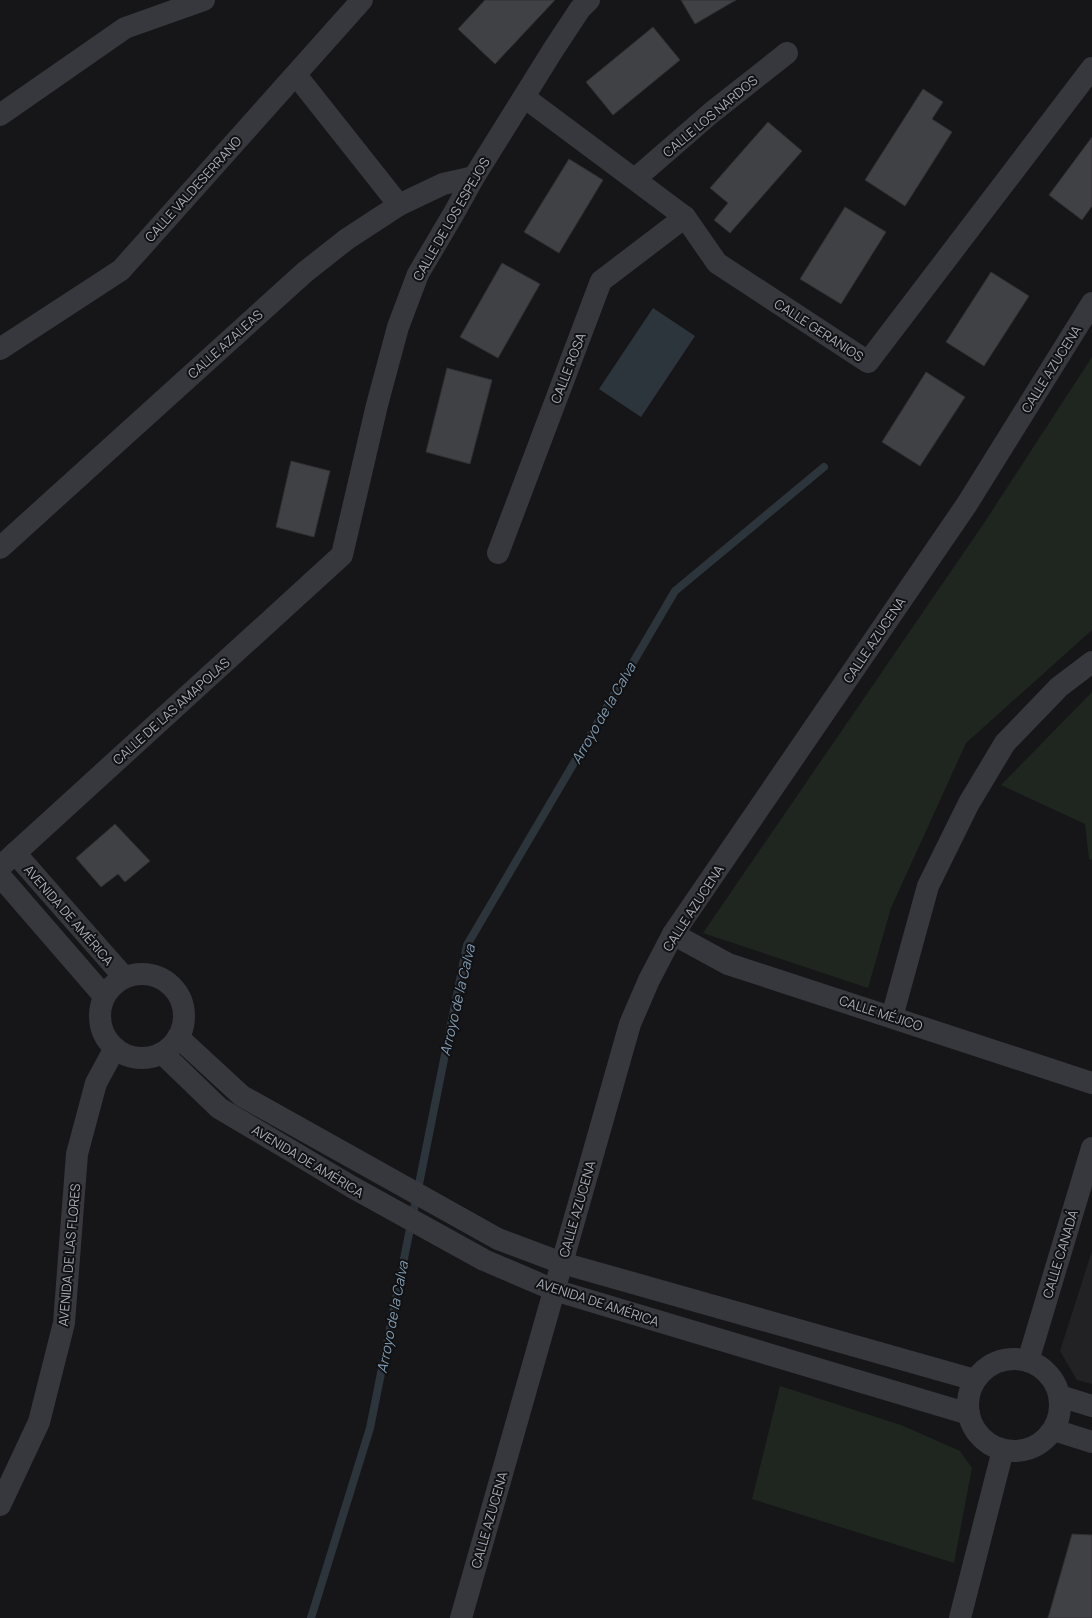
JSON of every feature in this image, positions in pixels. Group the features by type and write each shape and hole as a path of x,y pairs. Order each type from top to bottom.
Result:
{"street":[{"path":"0,114 125,28 204,0"},
{"name":"CALLE VALDESERRANO","path":"0,349 121,270 362,0"},
{"name":"CALLE DE LOS ESPEJOS","path":"342,555 377,404 398,327 418,274 474,177 580,9 589,0"},
{"name":"CALLE LOS NARDOS","path":"635,179 711,113 787,53"},
{"name":"CALLE GERANIOS","path":"524,97 685,217 717,263 868,362 1092,68"},
{"path":"296,75 399,205"},
{"name":"CALLE AZALEAS","path":"0,548 305,272 347,239 399,205 443,184 474,177"},
{"name":"CALLE ROSA","path":"498,553 601,281 685,217"},
{"name":"CALLE AZUCENA","path":"461,1618 630,1024 649,980 673,934 967,504 1092,303"},
{"name":"CALLE DE LAS AMAPOLAS","path":"8,860 342,555"},
{"path":"892,1017 928,886 969,803 1005,743 1059,687 1092,662"},
{"name":"AVENIDA DE AMÉRICA","path":"8,860 124,977"},
{"name":"AVENIDA DE AMÉRICA","path":"0,876 104,996"},
{"name":"CALLE MÉJICO","path":"673,934 728,964 1092,1083"},
{"path":"137,973 151,974 164,979 174,988 181,1000 184,1014 182,1028 172,1046 162,1053 150,1057 138,1058 125,1055 115,1048 105,1037 100,1024 99,1010 104,996 112,985 124,977 137,973"},
{"name":"AVENIDA DE AMÉRICA","path":"178,1037 242,1096 362,1161 498,1239 562,1263 975,1380"},
{"name":"AVENIDA DE LAS FLORES","path":"0,1504 39,1422 64,1323 77,1154 96,1083 115,1048"},
{"name":"AVENIDA DE AMÉRICA","path":"162,1053 219,1108 352,1187 484,1260 554,1290 969,1414"},
{"name":"CALLE CANADÁ","path":"1028,1361 1092,1148"},
{"path":"1013,1358 1028,1361 1039,1366 1049,1374 1056,1384 1060,1396 1060,1414 1054,1430 1044,1441 1032,1448 1018,1451 1003,1450 991,1445 981,1437 973,1426 969,1414 968,1402 970,1391 975,1380 985,1369 998,1362 1013,1358"},
{"path":"1060,1396 1092,1406"},
{"path":"1054,1430 1092,1442"},
{"path":"960,1618 1003,1450"}],"shaded area":[{"path":"653,308 695,336 641,417 599,389"},
{"path":"1092,357 1092,630 966,743 891,908 868,988 703,933 982,526"},
{"path":"1092,692 1092,860 1089,859 1085,824 1001,785"},
{"path":"1092,1251 1092,1384 1077,1380 1060,1351"},
{"path":"780,1386 901,1425 960,1451 972,1468 954,1563 752,1499"}],"building":[{"path":"485,0 555,0 495,64 458,29"},
{"path":"681,0 736,0 695,24"},
{"path":"653,27 680,60 613,115 586,82"},
{"path":"923,89 943,102 932,119 952,132 905,206 865,180"},
{"path":"768,122 802,151 730,233 714,220 728,203 710,188"},
{"path":"1092,137 1092,206 1082,220 1049,195"},
{"path":"569,159 603,180 559,253 524,232"},
{"path":"845,207 886,232 841,304 800,279"},
{"path":"502,263 540,284 498,358 460,337"},
{"path":"991,272 1029,296 984,366 946,342"},
{"path":"447,368 492,380 470,464 426,452"},
{"path":"926,372 965,397 920,466 882,442"},
{"path":"291,461 330,471 314,537 276,527"},
{"path":"115,824 150,861 125,882 118,874 101,887 76,858"},
{"path":"1072,1534 1092,1535 1092,1618 1048,1618"}],"waterway":[{"name":"Arroyo de la Calva","path":"311,1618 370,1428 467,945 675,591 824,467"}]}
